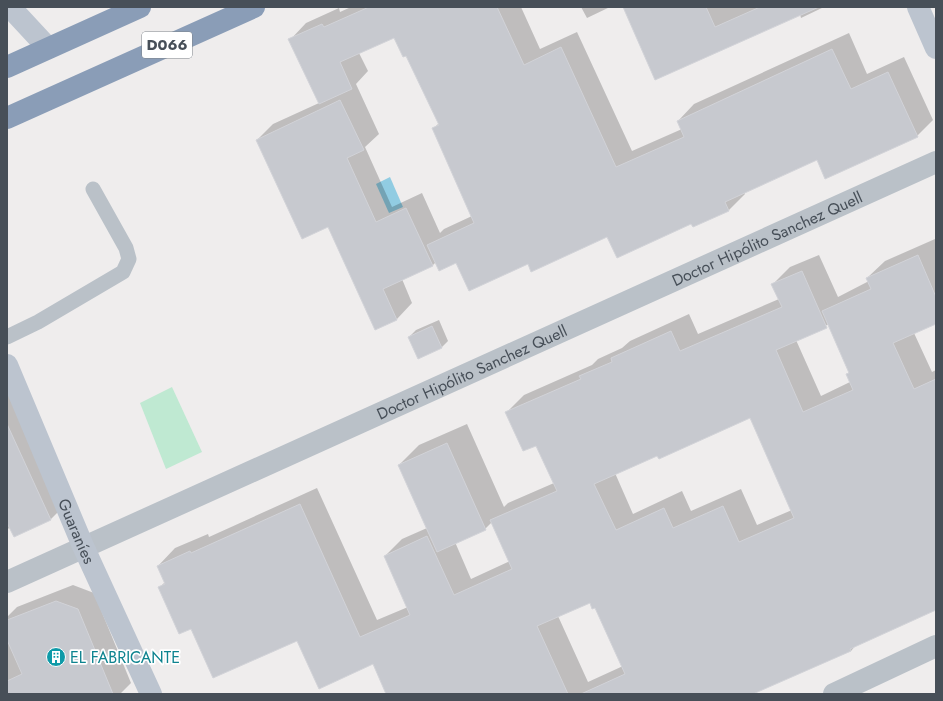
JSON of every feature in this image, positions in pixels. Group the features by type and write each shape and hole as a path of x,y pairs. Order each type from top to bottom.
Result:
{"highway":[{"name":"D066","path":"7,67 140,7"},
{"name":"D066","path":"7,118 254,7"}],"street":[{"path":"10,7 48,48"},
{"path":"918,7 936,48"},
{"name":"Doctor Hipólito Sanchez Quell","path":"7,582 83,546 936,162"},
{"name":"Guaraníes","path":"7,365 83,546 151,694"},
{"path":"834,694 936,646"}],"lane":[{"path":"7,337 38,322 123,272 129,259 126,248 93,189"}],"green space":[{"path":"172,387 202,452 166,469 140,403"}],"water":[{"path":"390,177 403,207 389,213 376,184"}],"building":[{"path":"369,7 497,7 524,65 561,47 616,167 684,137 677,121 832,49 851,89 888,72 918,137 825,179 817,160 725,202 729,211 693,227 691,224 617,258 607,237 531,272 528,264 469,291 456,263 439,271 427,245 474,223 432,128 439,125 406,56 403,57 394,38 340,62 352,89 319,104 288,39 322,24 324,27"},
{"path":"623,7 706,7 715,27 760,7 819,7 655,80"},
{"path":"340,100 364,150 347,158 376,222 406,208 433,266 383,289 397,320 375,330 328,227 302,239 256,140"},
{"path":"918,255 936,297 936,324 893,343 914,389 936,379 936,610 850,649 851,651 753,694 581,694 625,674 595,608 592,609 590,603 537,626 568,694 386,694 373,664 319,689 297,641 213,678 191,629 179,634 158,587 165,584 157,566 190,551 191,553 300,504 360,637 410,615 384,556 427,536 454,595 512,569 490,520 557,491 536,446 523,451 505,412 581,379 579,376 612,362 611,358 671,331 680,351 782,307 771,284 802,271 827,328 776,350 803,412 853,390 846,374 849,373 822,311 871,289 866,278","holes":["750,418 794,518 739,542 723,506 673,528 664,508 616,530 594,484 657,456 659,459"]},
{"path":"432,326 442,348 418,359 408,337"},
{"path":"7,424 51,520 14,537 7,523"},
{"path":"447,443 486,530 437,552 398,465"},
{"name":"EL FABRICANTE","path":"56,601 78,609 113,694 7,694 7,681 22,674 7,640 7,620"}],"place":[{"name":"EL FABRICANTE","path":"56,657"}]}
